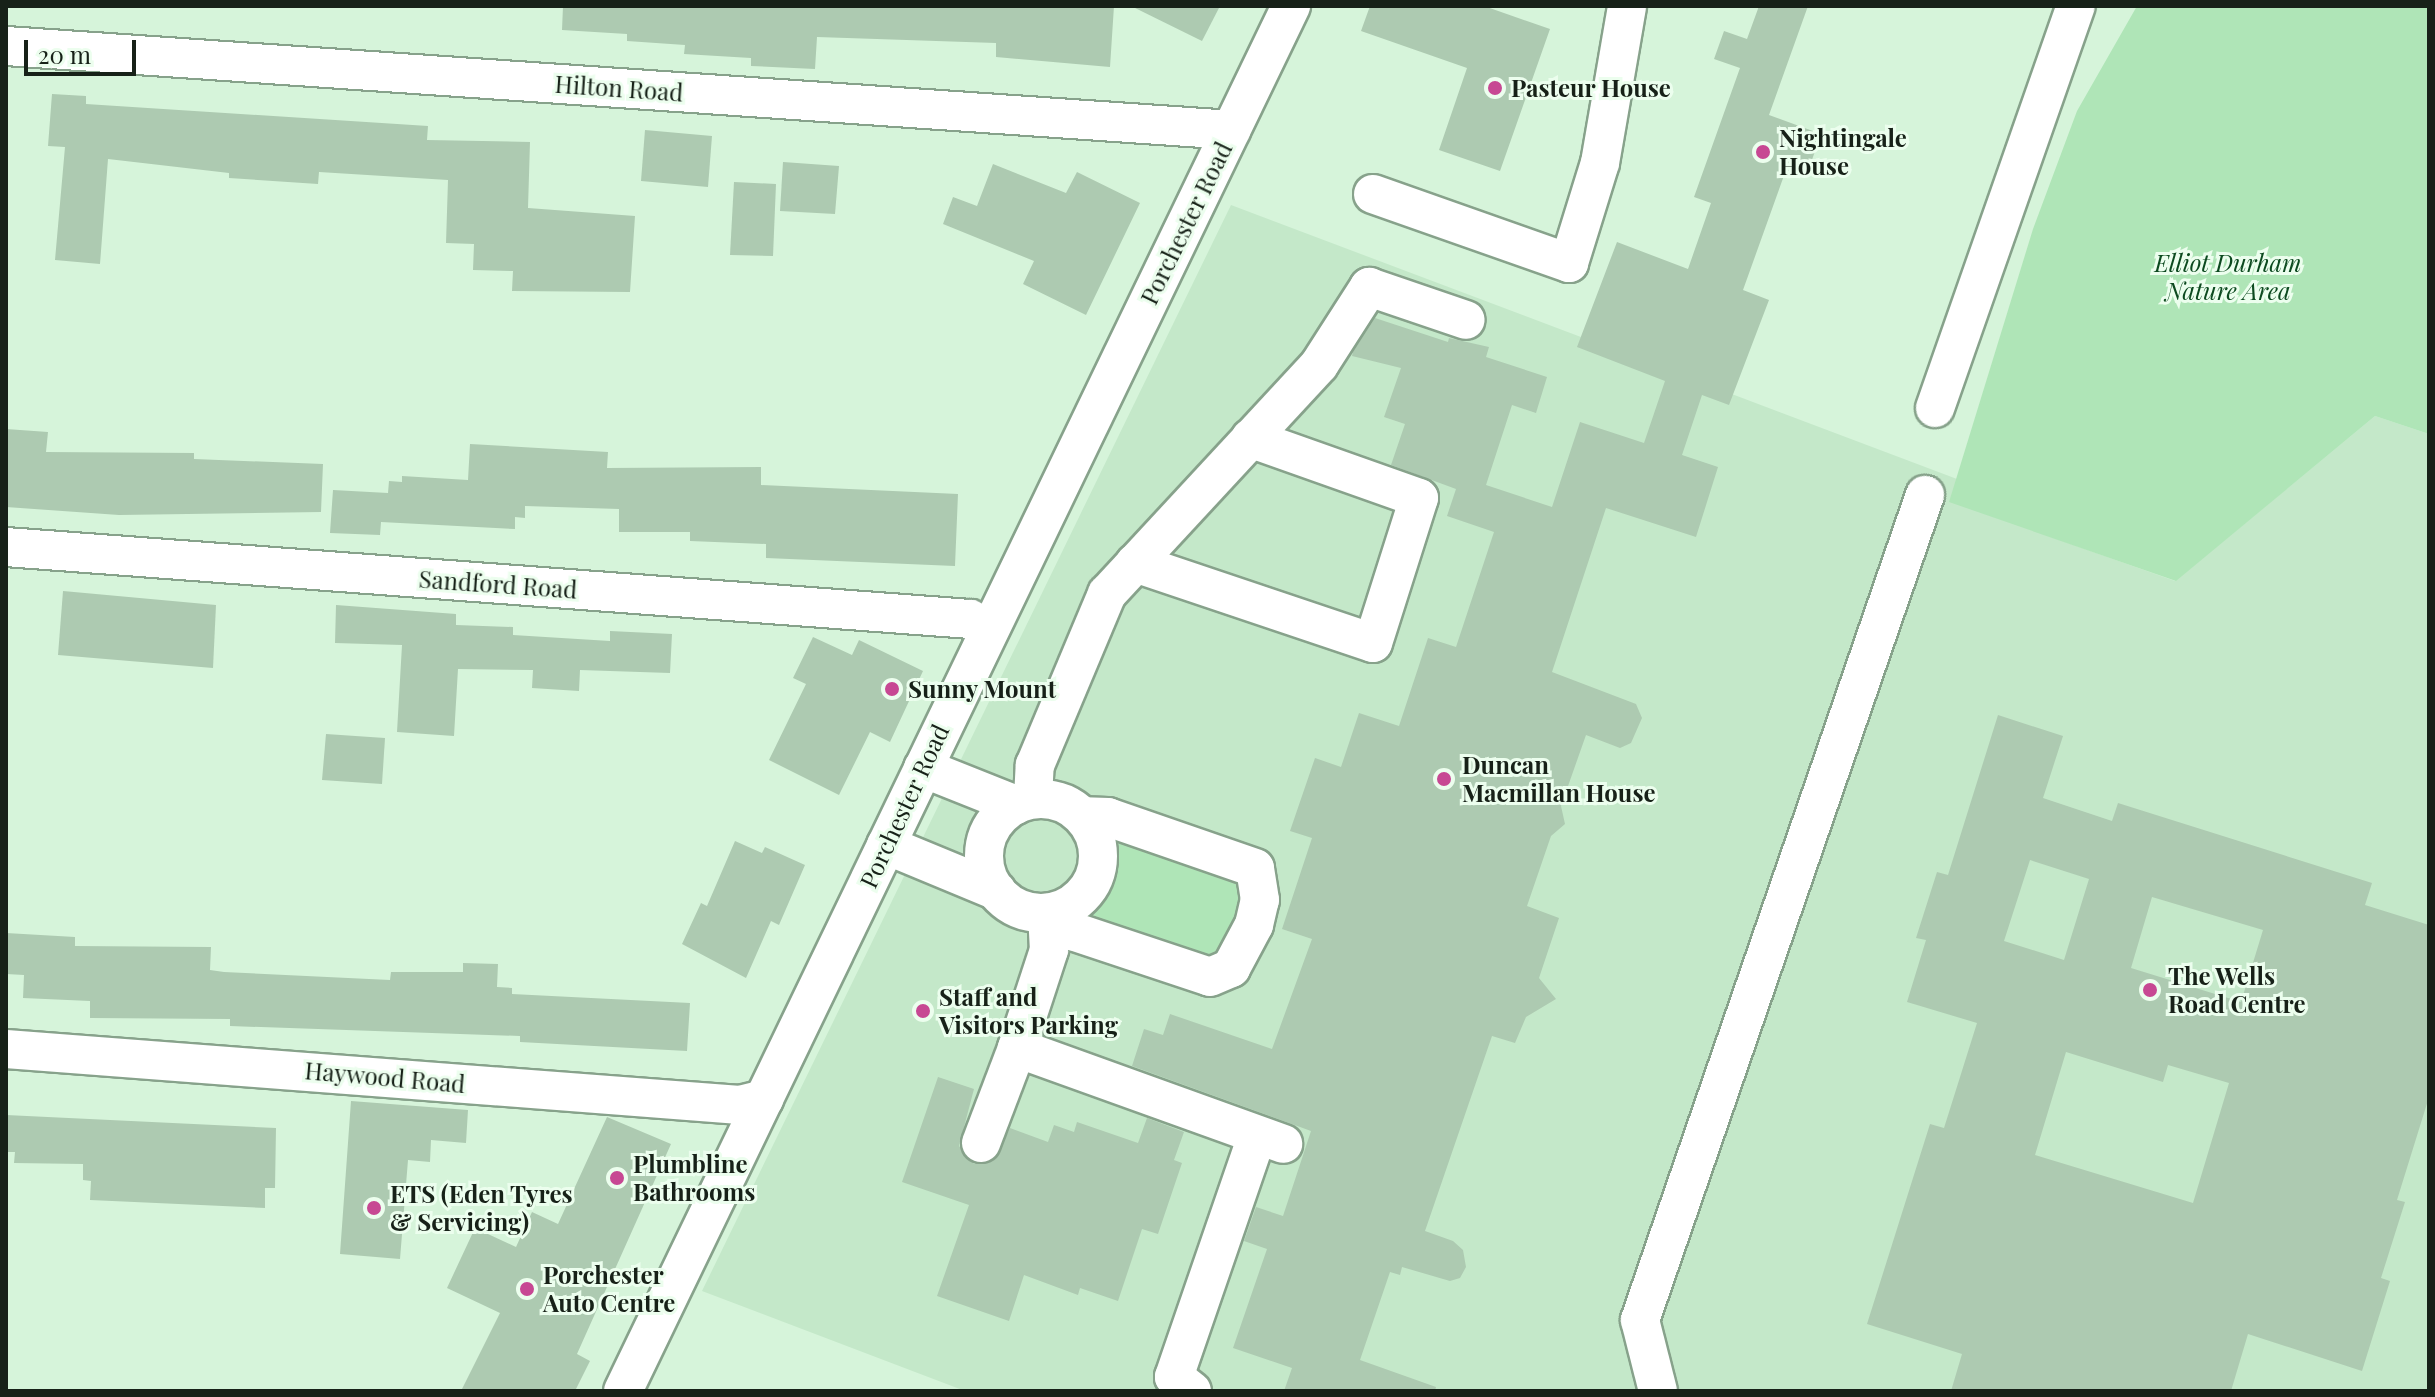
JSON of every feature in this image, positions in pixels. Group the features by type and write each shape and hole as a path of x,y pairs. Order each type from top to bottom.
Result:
{"street":[{"name":"Porchester Road","path":"623,1391 988,628 1291,6"},
{"path":"1373,194 1569,263 1607,199 1627,6"},
{"path":"1935,408 2076,6"},
{"name":"Hilton Road","path":"6,46 1231,130"},
{"path":"997,891 984,861 986,839 997,819 1024,802 1061,692 1107,594 1319,365 1369,287 1466,320"},
{"path":"1135,563 1373,643 1419,498 1250,438"},
{"path":"1658,1391 1640,1320 1925,495"},
{"name":"Sandford Road","path":"6,547 970,619 988,628"},
{"path":"923,768 1024,802 1066,803 1085,816 1108,817 1255,868 1260,900 1254,925 1231,968 1210,977 1072,931 1047,913"},
{"path":"886,845 997,891 1025,911 1047,913 1071,905 1088,888 1096,865 1085,816"},
{"path":"981,1143 1049,950 1047,913"},
{"path":"1017,1048 1270,1140 1174,1377 1192,1391"},
{"name":"Haywood Road","path":"6,1049 740,1105 764,1099"}],"shaded area":[{"name":"Duncan Macmillan House","path":"1231,205 1957,479 1950,501 2175,581 2375,416 2429,434 2429,1391 965,1391 702,1291"}],"green space":[{"name":"Elliot Durham Nature Area","path":"2137,6 2429,6 2429,434 2375,416 2176,581 1949,502 2033,229 2077,111"},
{"path":"1114,828 1235,870 1245,892 1223,950 1199,958 1082,915 1105,889 1115,856"}],"building":[{"path":"563,6 1114,6 1110,67 996,57 996,43 817,37 815,69 751,66 751,58 684,54 685,45 627,41 627,34 562,30"},
{"path":"1131,6 1220,6 1202,41"},
{"name":"Pasteur House","path":"1370,6 1484,6 1550,29 1500,171 1439,150 1467,68 1361,31"},
{"name":"Duncan Macmillan House","path":"1759,6 1808,6 1769,115 1821,134 1806,177 1786,170 1743,290 1769,300 1729,405 1702,395 1682,455 1718,467 1696,537 1606,508 1552,672 1636,704 1642,718 1631,743 1620,748 1586,735 1561,806 1565,824 1551,836 1527,906 1559,918 1539,978 1556,999 1526,1017 1515,1043 1492,1036 1425,1231 1453,1241 1463,1250 1466,1267 1460,1278 1450,1281 1402,1267 1400,1275 1390,1272 1360,1360 1436,1387 1435,1391 1284,1391 1292,1368 1233,1348 1267,1249 1244,1241 1256,1207 1283,1216 1311,1131 1132,1066 1144,1029 1163,1035 1170,1014 1272,1049 1312,939 1282,929 1312,838 1290,831 1315,758 1341,767 1359,713 1399,726 1428,638 1456,647 1494,532 1447,516 1456,489 1391,465 1405,424 1384,417 1401,368 1352,356 1353,352 1375,318 1448,342 1449,338 1489,347 1486,357 1547,377 1536,413 1512,405 1486,485 1552,507 1580,422 1644,443 1665,381 1577,347 1617,242 1688,269 1711,203 1694,197 1740,68 1714,59 1724,31 1747,39"},
{"path":"52,94 86,96 86,104 428,126 427,140 530,142 528,208 635,216 630,292 512,291 513,271 473,270 474,244 446,243 448,180 319,172 318,184 229,178 229,173 108,159 100,264 55,260 65,147 48,146"},
{"path":"645,130 712,136 708,187 641,181"},
{"path":"783,162 839,166 835,214 780,211"},
{"path":"993,164 1066,193 1077,172 1140,203 1086,315 1023,284 1034,261 943,224 953,197 977,206"},
{"path":"734,182 776,184 773,256 730,255"},
{"path":"6,429 48,432 46,452 194,453 194,459 323,464 321,512 119,515 6,507"},
{"path":"470,444 608,452 607,468 761,467 761,485 958,494 955,566 766,558 766,544 690,541 690,532 619,532 619,509 525,506 525,518 515,517 515,529 381,522 380,535 330,533 333,490 388,493 389,481 402,482 402,476 468,480"},
{"path":"63,591 216,605 213,668 58,655"},
{"path":"336,605 456,614 456,625 513,627 513,635 610,641 610,631 672,634 670,673 580,670 579,691 532,688 533,670 458,669 454,736 397,732 402,645 335,643"},
{"path":"813,637 852,655 859,640 923,671 890,742 870,732 839,795 769,760 806,684 793,678"},
{"path":"1998,715 2063,736 2043,798 2112,821 2118,803 2372,883 2365,905 2429,925 2429,1097 2397,1200 2405,1202 2381,1278 2390,1281 2362,1371 2248,1334 2231,1391 1951,1391 1962,1354 1867,1324 1930,1124 1944,1128 1977,1023 1907,1002 1926,940 1916,938 1937,872 1948,875","holes":["2030,860 2089,879 2064,960 2004,941","2152,897 2263,930 2241,1002 2131,968","2066,1052 2163,1082 2168,1065 2229,1083 2193,1203 2035,1155"]},
{"path":"326,734 385,738 382,784 322,780"},
{"path":"735,841 762,853 765,847 805,865 779,925 771,921 746,978 682,944 701,903 707,906"},
{"path":"6,933 75,937 75,946 211,947 210,970 224,972 390,980 391,972 463,972 463,963 498,964 497,987 512,988 512,994 690,1003 687,1051 520,1042 520,1036 230,1026 230,1019 90,1018 90,1001 23,998 24,975 6,974"},
{"path":"938,1077 974,1089 959,1146 974,1164 995,1159 1010,1128 1048,1142 1054,1125 1074,1132 1077,1122 1138,1143 1147,1118 1184,1132 1174,1160 1182,1163 1158,1234 1142,1229 1118,1301 1080,1288 1078,1295 1024,1275 1009,1321 937,1296 969,1205 902,1182"},
{"name":"ETS (Eden Tyres & Servicing)","path":"351,1101 468,1110 466,1143 431,1140 430,1162 408,1160 400,1259 340,1254"},
{"path":"6,1115 276,1128 275,1188 265,1188 265,1208 90,1200 91,1181 83,1180 83,1164 14,1163 15,1152 6,1152"},
{"path":"607,1117 671,1144 577,1354 590,1361 575,1391 461,1391 500,1313 447,1288 475,1228 516,1247 532,1212 558,1224"}],"place":[{"name":"Pasteur House","path":"1495,88"},
{"name":"Nightingale House","path":"1763,152"},
{"name":"Sunny Mount","path":"892,689"},
{"name":"Duncan Macmillan House","path":"1444,779"},
{"name":"The Wells Road Centre","path":"2150,990"},
{"name":"Staff and Visitors Parking","path":"923,1011"},
{"name":"Plumbline Bathrooms","path":"617,1178"},
{"name":"ETS (Eden Tyres & Servicing)","path":"374,1208"},
{"name":"Porchester Auto Centre","path":"527,1289"}]}
